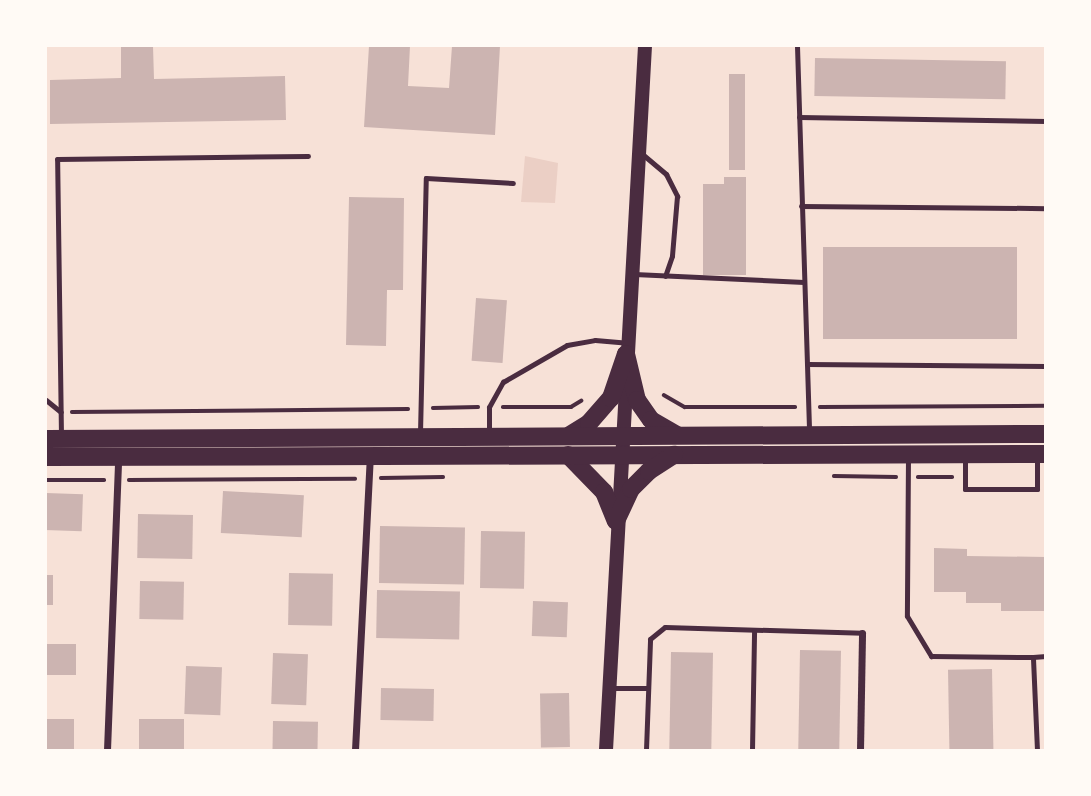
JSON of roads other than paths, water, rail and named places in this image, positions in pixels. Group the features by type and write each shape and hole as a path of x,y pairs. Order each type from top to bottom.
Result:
{"main road":[{"path":"606,751 616,521 645,46"},
{"path":"626,349 637,400 651,420 677,435"},
{"path":"567,446 611,398 626,349"},
{"path":"46,457 370,456 567,446 621,435 1045,434"},
{"path":"53,439 489,437 620,455 1041,454"},
{"path":"567,446 604,492 616,521"},
{"path":"616,521 642,477 675,455"}],"street":[{"path":"355,751 370,456"},
{"path":"107,751 118,457"},
{"path":"860,751 862,633"}],"lane":[{"path":"797,46 809,434"},
{"path":"799,117 1045,121"},
{"path":"639,151 666,174 677,196 672,256 665,275"},
{"path":"53,439 61,412 57,159 308,156"},
{"path":"420,436 426,178 513,183"},
{"path":"801,206 1045,208"},
{"path":"631,274 804,282"},
{"path":"489,437 489,407 503,382 568,345 595,340 626,349"},
{"path":"807,364 1045,366"},
{"path":"46,400 61,412"},
{"path":"908,454 907,616 931,656 1045,656"},
{"path":"965,454 965,489 1037,489 1041,454"},
{"path":"646,751 650,639 665,626 754,632 862,633"},
{"path":"752,751 754,632"},
{"path":"1032,657 1037,751"},
{"path":"608,688 648,688"}]}
